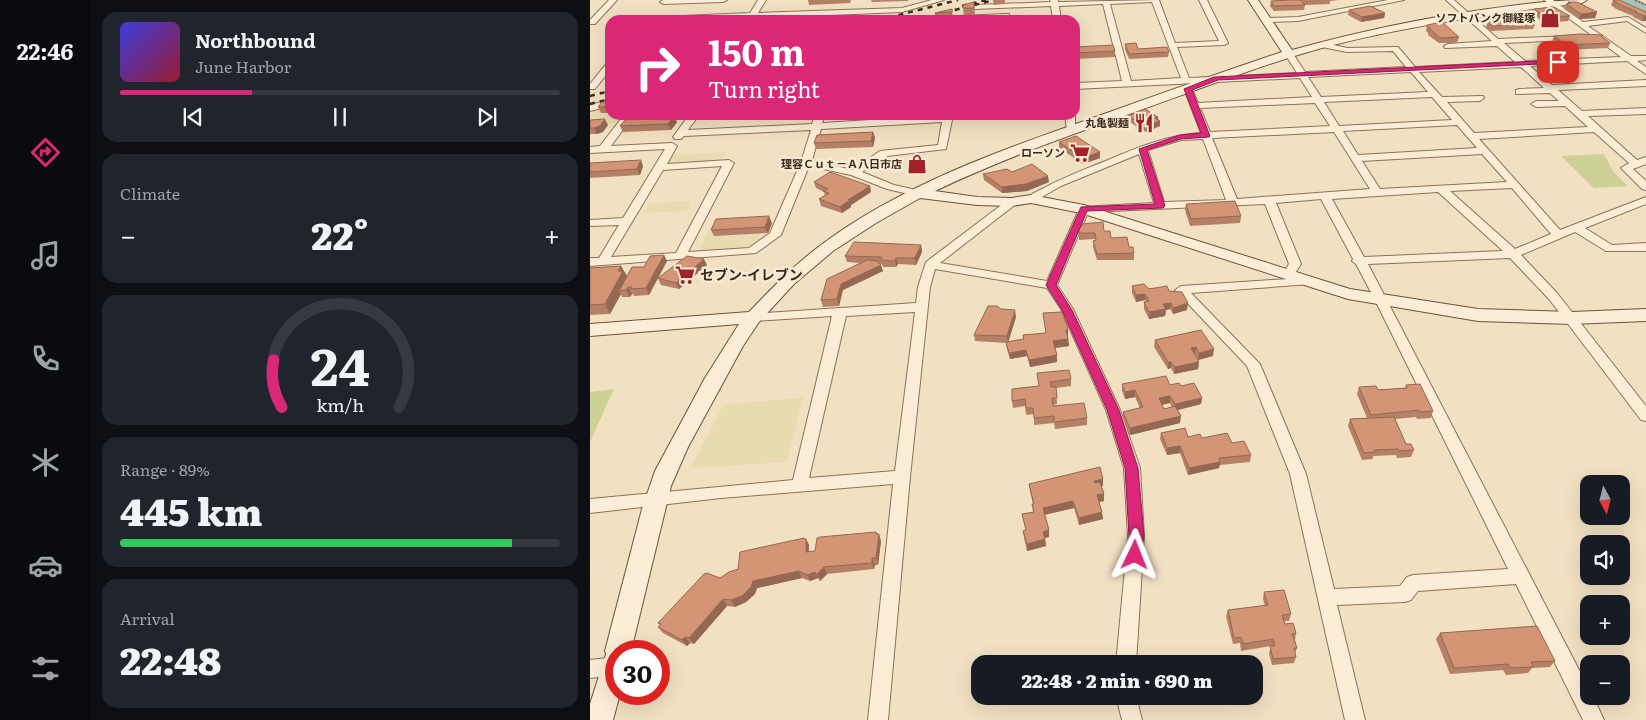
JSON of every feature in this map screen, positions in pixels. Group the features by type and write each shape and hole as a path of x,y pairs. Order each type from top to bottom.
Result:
{"street":[{"path":"591,22 613,0"},
{"path":"652,15 665,1 723,0"},
{"path":"753,15 762,0"},
{"path":"858,15 863,0"},
{"path":"805,15 902,10 940,0"},
{"path":"975,7 1055,2 1155,0 1233,202"},
{"path":"1173,45 1224,43 1203,0"},
{"path":"1254,0 1377,192"},
{"path":"1267,20 1298,19 1400,0"},
{"path":"1450,0 1598,129 1641,162"},
{"path":"1080,119 1187,84 1217,78 1289,54 1325,45 1389,30 1468,15 1550,2 1582,0"},
{"path":"1106,1 1127,83"},
{"path":"1055,2 1056,15"},
{"path":"1550,2 1646,71"},
{"path":"1581,24 1628,20 1646,31"},
{"path":"591,22 601,21"},
{"path":"1448,46 1599,37"},
{"path":"1325,45 1347,50 1395,49 1558,235"},
{"path":"1217,78 1646,58"},
{"path":"591,87 605,71"},
{"path":"591,87 605,83"},
{"path":"1080,86 1127,83 1187,84"},
{"path":"1519,92 1646,83"},
{"path":"1195,106 1318,100 1436,97 1480,98"},
{"path":"1536,104 1568,102"},
{"path":"590,108 605,104"},
{"path":"1581,114 1646,111"},
{"path":"603,149 625,120"},
{"path":"603,261 672,146 690,120"},
{"path":"590,262 752,251 775,235 806,162 819,120"},
{"path":"681,133 904,120"},
{"path":"854,173 884,153 943,148 947,120"},
{"path":"616,640 663,478 724,357 754,317 803,266 856,230 917,193 1071,122"},
{"path":"1031,199 1058,184 1143,149 1180,137 1459,122"},
{"path":"1472,136 1598,129"},
{"path":"590,150 672,146"},
{"path":"1143,149 1160,206"},
{"path":"1356,158 1485,151"},
{"path":"806,162 854,173 891,187 917,193 977,202 1012,202 1031,199 1084,209 1348,294 1478,315 1571,318 1646,315"},
{"path":"1641,162 1626,168 1646,187"},
{"path":"660,167 728,163 680,256"},
{"path":"1084,209 1515,185"},
{"path":"1441,189 1513,254 1571,318 1646,416"},
{"path":"1325,196 1358,261 1381,300 1594,720"},
{"path":"1269,200 1295,264 1288,275"},
{"path":"1358,261 1513,254 1646,200"},
{"path":"878,720 902,477 924,287 930,266 1012,202"},
{"path":"1051,285 1084,209"},
{"path":"590,223 628,221"},
{"path":"1576,228 1610,249 1646,247"},
{"path":"930,266 1051,285 1067,310 1113,410 1132,468 1136,536 1127,655"},
{"path":"1307,281 1181,290 1253,364 1298,474 1355,720"},
{"path":"590,330 754,317 922,307"},
{"path":"799,486 840,312"},
{"path":"590,506 902,477"},
{"path":"1326,597 1405,594 1413,583 1521,576"},
{"path":"600,720 605,691"},
{"path":"1128,705 1132,720"}],"path":[{"path":"1635,0 1646,5"}],"shaded area":[{"path":"604,107 600,114 605,114 605,120 620,120 619,122 590,123 590,111"},
{"path":"727,152 722,160 670,162 674,155"},
{"path":"691,201 687,211 645,213 649,203"},
{"path":"764,225 756,243 743,248 700,250 709,228"},
{"path":"803,398 787,462 691,468 724,404"}],"green space":[{"path":"1604,154 1613,171 1628,186 1594,188 1561,156"},
{"path":"614,389 590,442 590,392"}],"building":[{"path":"1301,0 1305,5 1274,6 1271,1"},
{"path":"1613,0 1619,0 1646,12 1646,16 1635,12 1637,12"},
{"path":"974,2 974,8 963,8 963,5"},
{"path":"1568,2 1577,2 1597,12 1581,14 1566,4 1571,3"},
{"path":"1370,6 1385,13 1362,17 1349,10"},
{"path":"1554,7 1570,16 1546,17 1534,9"},
{"path":"952,9 952,12 935,13"},
{"path":"1527,18 1535,24 1492,26 1488,22"},
{"path":"1442,22 1459,37 1440,38 1427,25"},
{"path":"1603,35 1601,36 1610,43 1566,45 1554,36"},
{"path":"1136,43 1138,49 1167,47 1169,52 1129,54 1125,44"},
{"path":"1113,45 1115,51 1080,53 1080,47"},
{"path":"602,102 605,102 605,107 598,107"},
{"path":"1145,109 1158,117 1155,118 1160,121 1146,126 1128,116"},
{"path":"605,119 600,126 590,128 590,120"},
{"path":"625,120 671,120 668,124 620,126"},
{"path":"873,132 871,141 814,143 817,135"},
{"path":"1076,136 1100,152 1083,158 1059,142"},
{"path":"641,160 637,169 590,172 590,163"},
{"path":"1032,164 1048,176 1026,184 1002,187 983,174 1007,169 1012,172"},
{"path":"830,172 870,186 840,207 819,199 829,193 823,191 828,189 814,182"},
{"path":"1235,201 1241,216 1191,219 1186,204"},
{"path":"769,216 765,227 711,230 716,219"},
{"path":"1103,222 1104,231 1110,231 1111,238 1127,237 1129,247 1133,247 1134,253 1097,254 1093,241 1096,240 1095,233 1079,233 1078,227 1082,226 1082,224"},
{"path":"854,242 921,245 915,258 896,258 895,261 881,260 882,257 845,256"},
{"path":"664,255 646,288 631,289 632,287 628,287 626,290 619,291 632,267 644,267 650,256"},
{"path":"687,256 704,259 676,283 658,278"},
{"path":"867,260 877,261 881,265 841,284 837,299 821,300 827,279"},
{"path":"621,266 618,271 623,271 605,304 590,305 590,268"},
{"path":"1144,284 1149,289 1167,286 1169,291 1182,292 1188,303 1173,308 1171,303 1163,304 1166,309 1149,312 1144,302 1149,301 1145,294 1136,295 1132,286"},
{"path":"988,306 1015,310 1007,336 974,335"},
{"path":"1062,312 1068,329 1066,330 1068,339 1053,341 1057,355 1029,360 1026,350 1009,353 1006,342 1024,339 1023,335 1046,333 1043,313"},
{"path":"1201,330 1214,349 1199,353 1196,347 1191,348 1199,362 1175,367 1171,362 1168,362 1155,340"},
{"path":"1069,370 1071,379 1050,382 1051,387 1056,387 1057,398 1052,398 1053,406 1084,403 1087,418 1054,422 1054,416 1034,418 1033,408 1026,408 1025,399 1012,401 1012,389 1039,386 1037,373"},
{"path":"1166,376 1170,385 1179,383 1181,386 1194,383 1202,398 1175,404 1170,396 1159,398 1164,409 1175,406 1181,416 1130,428 1123,412 1143,407 1135,390 1125,392 1122,384"},
{"path":"1420,384 1433,411 1420,412 1419,410 1371,415 1359,387 1376,386 1378,390 1407,388 1406,385"},
{"path":"1394,417 1406,444 1411,444 1414,450 1374,450 1375,452 1364,453 1350,419"},
{"path":"1185,428 1188,437 1200,434 1202,438 1227,433 1232,443 1244,441 1251,455 1219,458 1220,462 1189,468 1180,446 1167,448 1161,433"},
{"path":"1100,467 1103,479 1094,481 1095,483 1100,482 1104,494 1097,495 1102,512 1079,518 1073,501 1043,508 1049,530 1043,532 1045,539 1027,544 1023,531 1026,530 1022,514 1034,512 1029,484"},
{"path":"876,532 876,534 879,534 876,558 872,558 872,563 824,567 817,574 815,572 807,575 799,571 753,581 751,587 742,596 731,600 723,599 689,638 685,637 682,640 658,627 661,624 658,623 704,574 707,573 720,578 738,569 740,552 804,538 806,539 806,552 815,551 817,538 820,537"},
{"path":"1284,590 1291,614 1282,615 1285,624 1293,623 1296,633 1292,634 1297,648 1294,648 1296,657 1273,659 1270,646 1275,646 1273,639 1243,644 1241,637 1234,638 1228,610 1268,605 1264,592"},
{"path":"1537,626 1555,661 1531,662 1533,667 1510,668 1508,664 1454,668 1440,633"}],"waterway":[{"path":"1625,0 1646,10"}],"railway":[{"path":"899,15 958,0"},
{"path":"962,6 986,0"},
{"path":"936,15 994,0"},
{"path":"590,96 605,92"},
{"path":"590,104 605,100"}],"place":[{"name":"ソフトバンク御経塚","path":"1550,18"},
{"name":"丸亀製麺","path":"1144,123"},
{"name":"ローソン","path":"1080,153"},
{"name":"理容Ｃｕｔ－Ａ八日市店","path":"917,164"},
{"name":"セブン-イレブン","path":"685,275"}],"route":[{"path":"1135,555 1136,536 1132,468 1113,410 1067,310 1051,285 1084,209 1160,206 1143,149 1180,137 1206,136 1188,89 1217,78 1558,62"}]}
